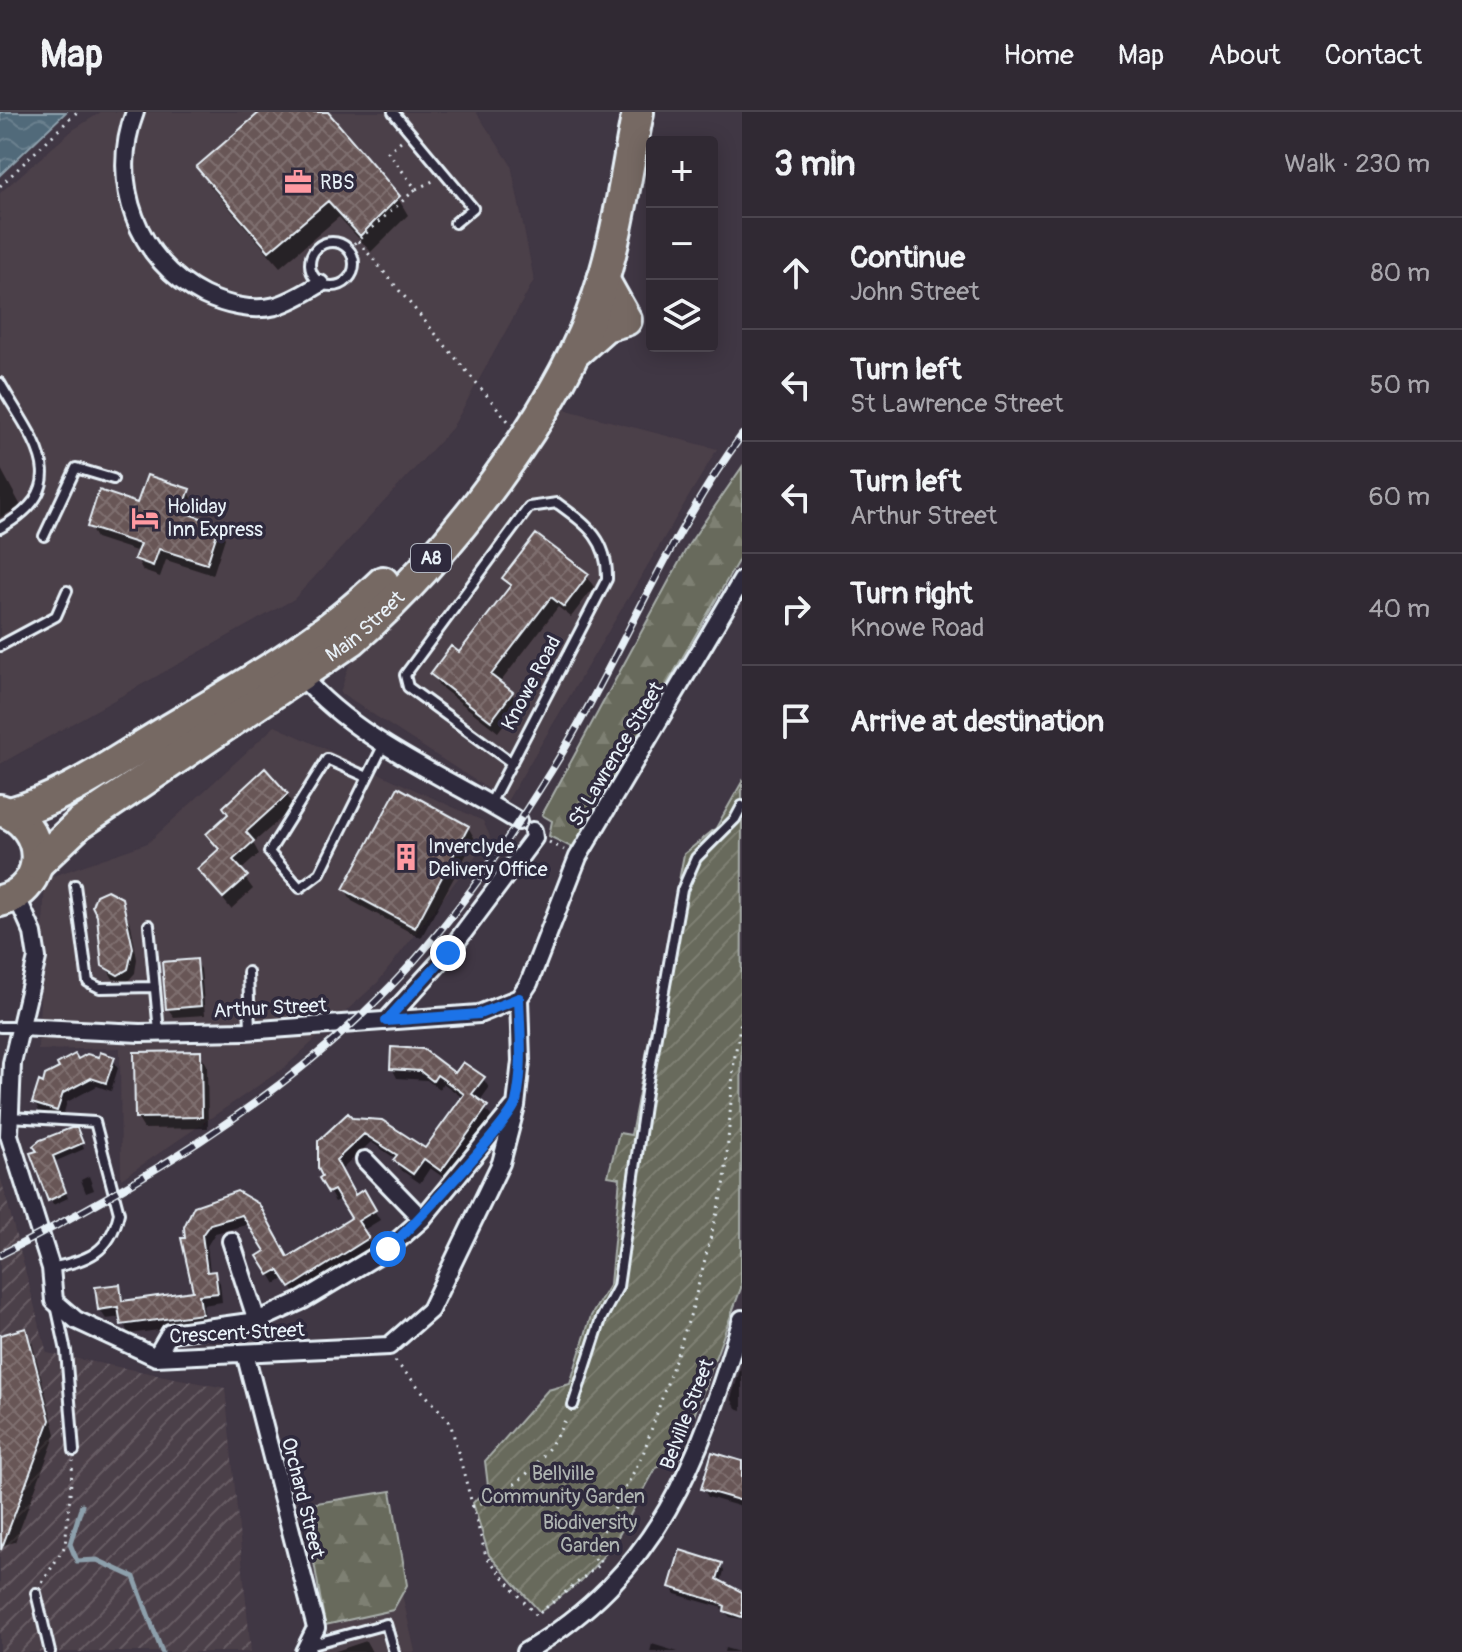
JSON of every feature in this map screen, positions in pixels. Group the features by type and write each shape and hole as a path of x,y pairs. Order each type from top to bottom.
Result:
{"highway":[{"name":"Main Street","path":"5,812 61,794 323,635 406,558 510,424 552,356 574,306 596,229 617,112"},
{"name":"Main Street","path":"37,864 79,824 302,677 364,629 429,561 531,429 575,352 603,279 638,112"},
{"name":"A8","path":"5,812 30,830 37,846 37,864 31,880 8,898"}],"street":[{"path":"135,112 124,160 129,203 147,248 165,271 220,303 248,308 275,306 320,284"},
{"name":"St Lawrence Street","path":"389,1346 430,1310 501,1163 516,1106 521,1061 519,998 529,983 578,857 742,580"},
{"path":"302,677 332,707 384,744 518,821"},
{"path":"386,1021 448,953 534,833"},
{"path":"8,898 33,933 37,958 12,1063 9,1135 51,1268 54,1301"},
{"name":"Arthur Street","path":"20,1027 159,1033 250,1030 479,1014 519,998"},
{"path":"156,1357 170,1333 257,1321 303,1300 388,1249 422,1219 516,1106"},
{"path":"365,1160 422,1219"},
{"path":"231,1241 257,1321"},
{"name":"Crescent Street","path":"54,1301 76,1320 156,1357 389,1346"},
{"name":"Belville Street","path":"525,1652 557,1633 616,1580 656,1532 675,1502 742,1319"},
{"name":"Orchard Street","path":"245,1353 316,1628 306,1649"}],"lane":[{"path":"393,112 473,208 455,223"},
{"path":"333,242 348,249 354,260 350,278 336,286 320,284 313,277 309,265 317,247 333,242"},
{"path":"0,383 44,460 39,497 22,516 0,528"},
{"path":"44,536 76,468 113,479"},
{"name":"Knowe Road","path":"490,804 512,763 607,579 608,561 595,531 557,503 529,507 405,675 408,687 512,763"},
{"path":"0,646 56,616 67,591"},
{"path":"367,777 327,759 269,852 300,888 320,873 384,744"},
{"path":"573,1405 601,1319 618,1287 646,1092 682,890 696,858 735,819 742,806"},
{"path":"75,885 88,982 100,988 155,987"},
{"path":"149,925 159,1033"},
{"path":"248,972 250,1030"},
{"path":"0,1027 20,1027"},
{"path":"9,1117 95,1122 119,1213 116,1227 101,1251 89,1259 51,1268"},
{"path":"54,1301 66,1351 74,1451"},
{"path":"36,1593 50,1652"},
{"path":"306,1649 386,1624 394,1652"}],"path":[{"path":"0,186 77,112"},
{"path":"411,133 388,152 416,189"},
{"path":"348,249 416,189 446,175"},
{"path":"358,241 510,424"},
{"path":"534,833 578,857"},
{"path":"600,1564 598,1541 643,1454 692,1310 725,1181 734,1061 742,1015"},
{"path":"389,1346 398,1368 450,1422 486,1556 536,1616 600,1564"},
{"path":"471,1507 488,1501 533,1471 557,1438 573,1405"},
{"path":"36,1593 65,1546 74,1451"},
{"path":"561,1545 581,1544 616,1580"}],"shaded area":[{"path":"101,112 476,112 511,165 534,280 452,428 294,599 0,764 0,193 73,130"},
{"path":"559,408 717,449 507,801 340,693 349,666 509,489"},
{"path":"275,726 483,821 490,837 378,982 284,1068 121,1179 120,1048 38,1050 45,879 148,843"},
{"path":"0,1175 47,1353 225,1388 251,1652 0,1652"},
{"path":"402,1594 415,1652 311,1652 325,1625 392,1610"}],"green space":[{"path":"742,467 742,554 573,848 549,836 552,821 542,815 689,544"},
{"name":"Bellville Community Garden","path":"742,782 741,1288 678,1459 656,1468 614,1544 581,1581 540,1612 489,1555 473,1503 488,1486 485,1461 548,1390 570,1384 591,1316 610,1284 620,1178 608,1176 619,1133 631,1135 684,854 716,828"},
{"path":"391,1491 407,1585 393,1610 325,1625 304,1505"}],"water":[{"path":"0,112 66,112 0,175"}],"building":[{"name":"RBS","path":"260,112 328,112 400,196 360,236 328,201 269,251 196,167"},
{"name":"Holiday Inn Express","path":"147,475 190,489 182,512 220,524 207,564 159,549 153,566 134,559 140,544 87,527 99,490 137,503"},
{"path":"536,534 589,574 564,607 551,597 491,675 513,692 491,721 430,674 451,646 459,652 511,585 502,578"},
{"path":"265,768 288,794 246,832 254,841 233,860 248,876 223,898 197,869 219,849 206,834 228,814 223,807"},
{"name":"Inverclyde Delivery Office","path":"398,787 469,826 415,928 343,889"},
{"path":"107,890 122,898 133,948 128,969 118,975 102,966 97,916 92,906 96,895"},
{"path":"197,959 201,1006 166,1009 162,962"},
{"path":"391,1047 423,1049 455,1073 463,1062 485,1077 472,1094 488,1106 441,1171 424,1159 413,1174 393,1160 397,1155 364,1134 336,1160 355,1195 364,1189 376,1210 358,1221 369,1238 290,1288 278,1270 269,1275 257,1256 265,1251 242,1215 210,1224 202,1235 207,1272 215,1271 218,1293 199,1295 202,1314 121,1325 118,1307 98,1310 95,1287 120,1284 122,1301 193,1291 181,1238 185,1238 184,1227 194,1206 237,1191 259,1204 288,1257 351,1218 334,1190 328,1193 319,1178 322,1176 318,1168 318,1141 348,1113 353,1118 382,1120 425,1148 464,1094 437,1075 433,1081 420,1071 390,1069"},
{"path":"201,1051 202,1117 135,1118 134,1052"},
{"path":"100,1052 115,1057 106,1083 91,1078 63,1093 57,1111 32,1103 39,1081 43,1083 45,1075 59,1068 57,1064 75,1054 78,1059 87,1054 99,1057"},
{"path":"77,1128 83,1143 53,1156 66,1192 48,1201 30,1153 37,1151 33,1146 40,1140"},
{"path":"26,1328 50,1420 1,1550 0,1335"},
{"path":"712,1452 742,1461 742,1501 701,1489"},
{"path":"680,1550 722,1563 717,1579 742,1592 742,1617 724,1611 725,1606 715,1601 669,1587"}],"waterway":[{"path":"82,1505 70,1544 77,1561 97,1560 134,1577 162,1652"}],"railway":[{"path":"0,1255 151,1172 247,1109 337,1037 404,973 471,890 551,771 576,730 689,516 742,435"}],"place":[{"name":"RBS","path":"298,182"},
{"name":"Holiday Inn Express","path":"145,518"},
{"name":"Inverclyde Delivery Office","path":"406,857"}],"route":[{"path":"388,1249 422,1219 516,1106 521,1061 519,998 479,1014 386,1021 448,953"}],"park label":[{"name":"Biodiversity Garden","path":"590,1534"}]}
